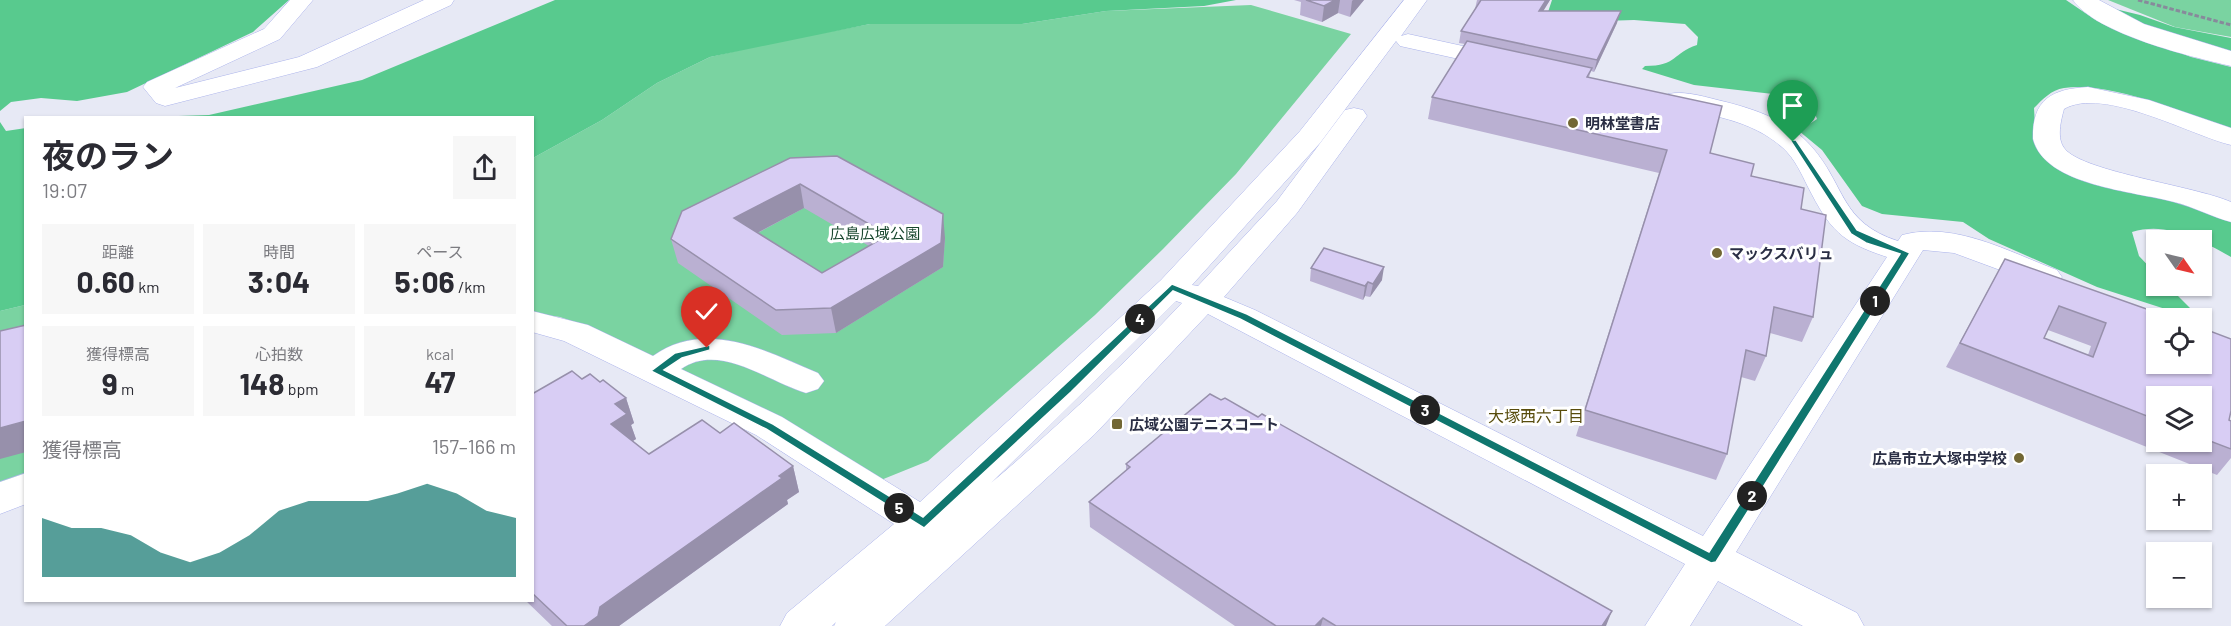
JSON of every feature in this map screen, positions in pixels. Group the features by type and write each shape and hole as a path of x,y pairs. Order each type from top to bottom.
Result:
{"street":[{"path":"302,0 272,34 156,87 165,98 308,62 443,0"},
{"path":"390,0 410,15"},
{"path":"856,626 1082,425 1188,294 1416,0"},
{"path":"802,626 924,523 1067,390 1188,294 1287,207 1438,0"},
{"path":"2084,0 2104,14 2143,31 2231,59"},
{"path":"1408,41 1530,67"},
{"path":"2231,137 2142,106 2083,94 2062,97 2052,106 2045,137 2050,150 2062,161 2092,173 2193,199 2231,213"},
{"path":"1655,95 1739,114 1783,135 1801,150 1844,220 1854,232 1869,241 1905,253"},
{"path":"1667,626 1913,241 1928,238 1947,241 2070,286"},
{"path":"1188,294 1244,316 1842,626"},
{"path":"534,322 576,333 770,426 924,523"},
{"path":"656,371 678,355 707,348 729,351 806,381"},
{"path":"0,499 24,488"}],"path":[{"path":"2138,0 2231,25"}],"green space":[{"path":"0,0 289,0 253,32 127,92 77,101 41,98 11,102 0,111"},
{"path":"555,0 1236,0 1204,6 1106,11 1022,24 870,24 710,57 657,83 602,120 534,157 534,116 178,116 209,115 362,80"},
{"path":"1552,0 2066,0 2097,21 2191,57 2231,67 2231,129 2126,94 2104,89 2064,88 2051,93 2034,108 2036,144 2231,220 2231,257 2212,246 2212,230 2145,229 2132,232 2139,256 2146,263 2146,296 2178,296 2190,308 2162,308 2097,287 1989,239 1963,222 1882,214 1862,206 1822,150 1799,131 1817,119 1814,111 1773,94 1694,85 1642,69 1645,66 1664,64 1697,45 1698,37 1685,24 1634,20 1571,22 1548,12"},
{"path":"2108,0 2231,0 2231,37 2175,27"},
{"name":"広島広域公園","path":"1251,5 1351,34 1236,174 1163,249 1095,315 928,461 881,480 592,328 560,317 534,313 534,157 602,120 657,83 710,57 870,24 1022,24 1106,11"},
{"path":"2107,7 2174,27 2231,38 2231,54 2170,36"},
{"path":"0,122 6,131 24,128 24,305 0,311"},
{"path":"24,305 24,476 0,487 0,311"}],"building":[{"path":"1306,0 1335,0 1324,6"},
{"path":"1481,0 1546,0 1539,11 1621,11 1597,60 1461,31"},
{"path":"1467,41 1592,68 1587,77 1722,106 1710,153 1754,164 1751,176 1804,188 1801,209 1826,215 1813,317 1774,307 1766,356 1746,350 1727,454 1585,410 1667,150 1432,97"},
{"path":"837,156 943,214 941,243 831,308 776,310 671,239 682,211 790,158","holes":["800,184 888,235 822,273 734,218"]},
{"path":"1324,248 1384,267 1373,284 1368,282 1365,286 1311,268"},
{"path":"2005,259 2146,309 2146,374 2212,374 2212,332 2231,339 2229,420 2231,421 2231,449 2212,442 2212,386 2146,386 2146,416 1960,343","holes":["2059,306 2106,323 2093,357 2044,338"]},
{"path":"24,325 24,422 0,428 0,331"},
{"path":"572,371 582,379 590,374 600,382 603,380 626,398 615,404 627,414 611,424 649,454 702,420 720,433 734,423 793,466 779,476 782,478 600,607 598,616 584,626 567,626 534,595 534,393"},
{"path":"1210,394 1221,400 1225,398 1258,417 1262,414 1612,611 1602,626 1336,626 1323,618 1315,626 1276,626 1089,502 1130,467 1126,464"}],"place":[{"name":"明林堂書店","path":"1573,123"},
{"name":"マックスバリュ","path":"1717,253"},
{"name":"広域公園テニスコート","path":"1117,424"},
{"name":"広島市立大塚中学校","path":"2019,458"}],"district":[{"name":"大塚西六丁目","path":"1536,415"}],"route":[{"path":"707,348 678,355 656,371 770,426 924,523 1067,390 1172,287 1244,316 1711,558 1905,253 1869,241 1854,232 1844,220 1801,150 1793,142"}]}
